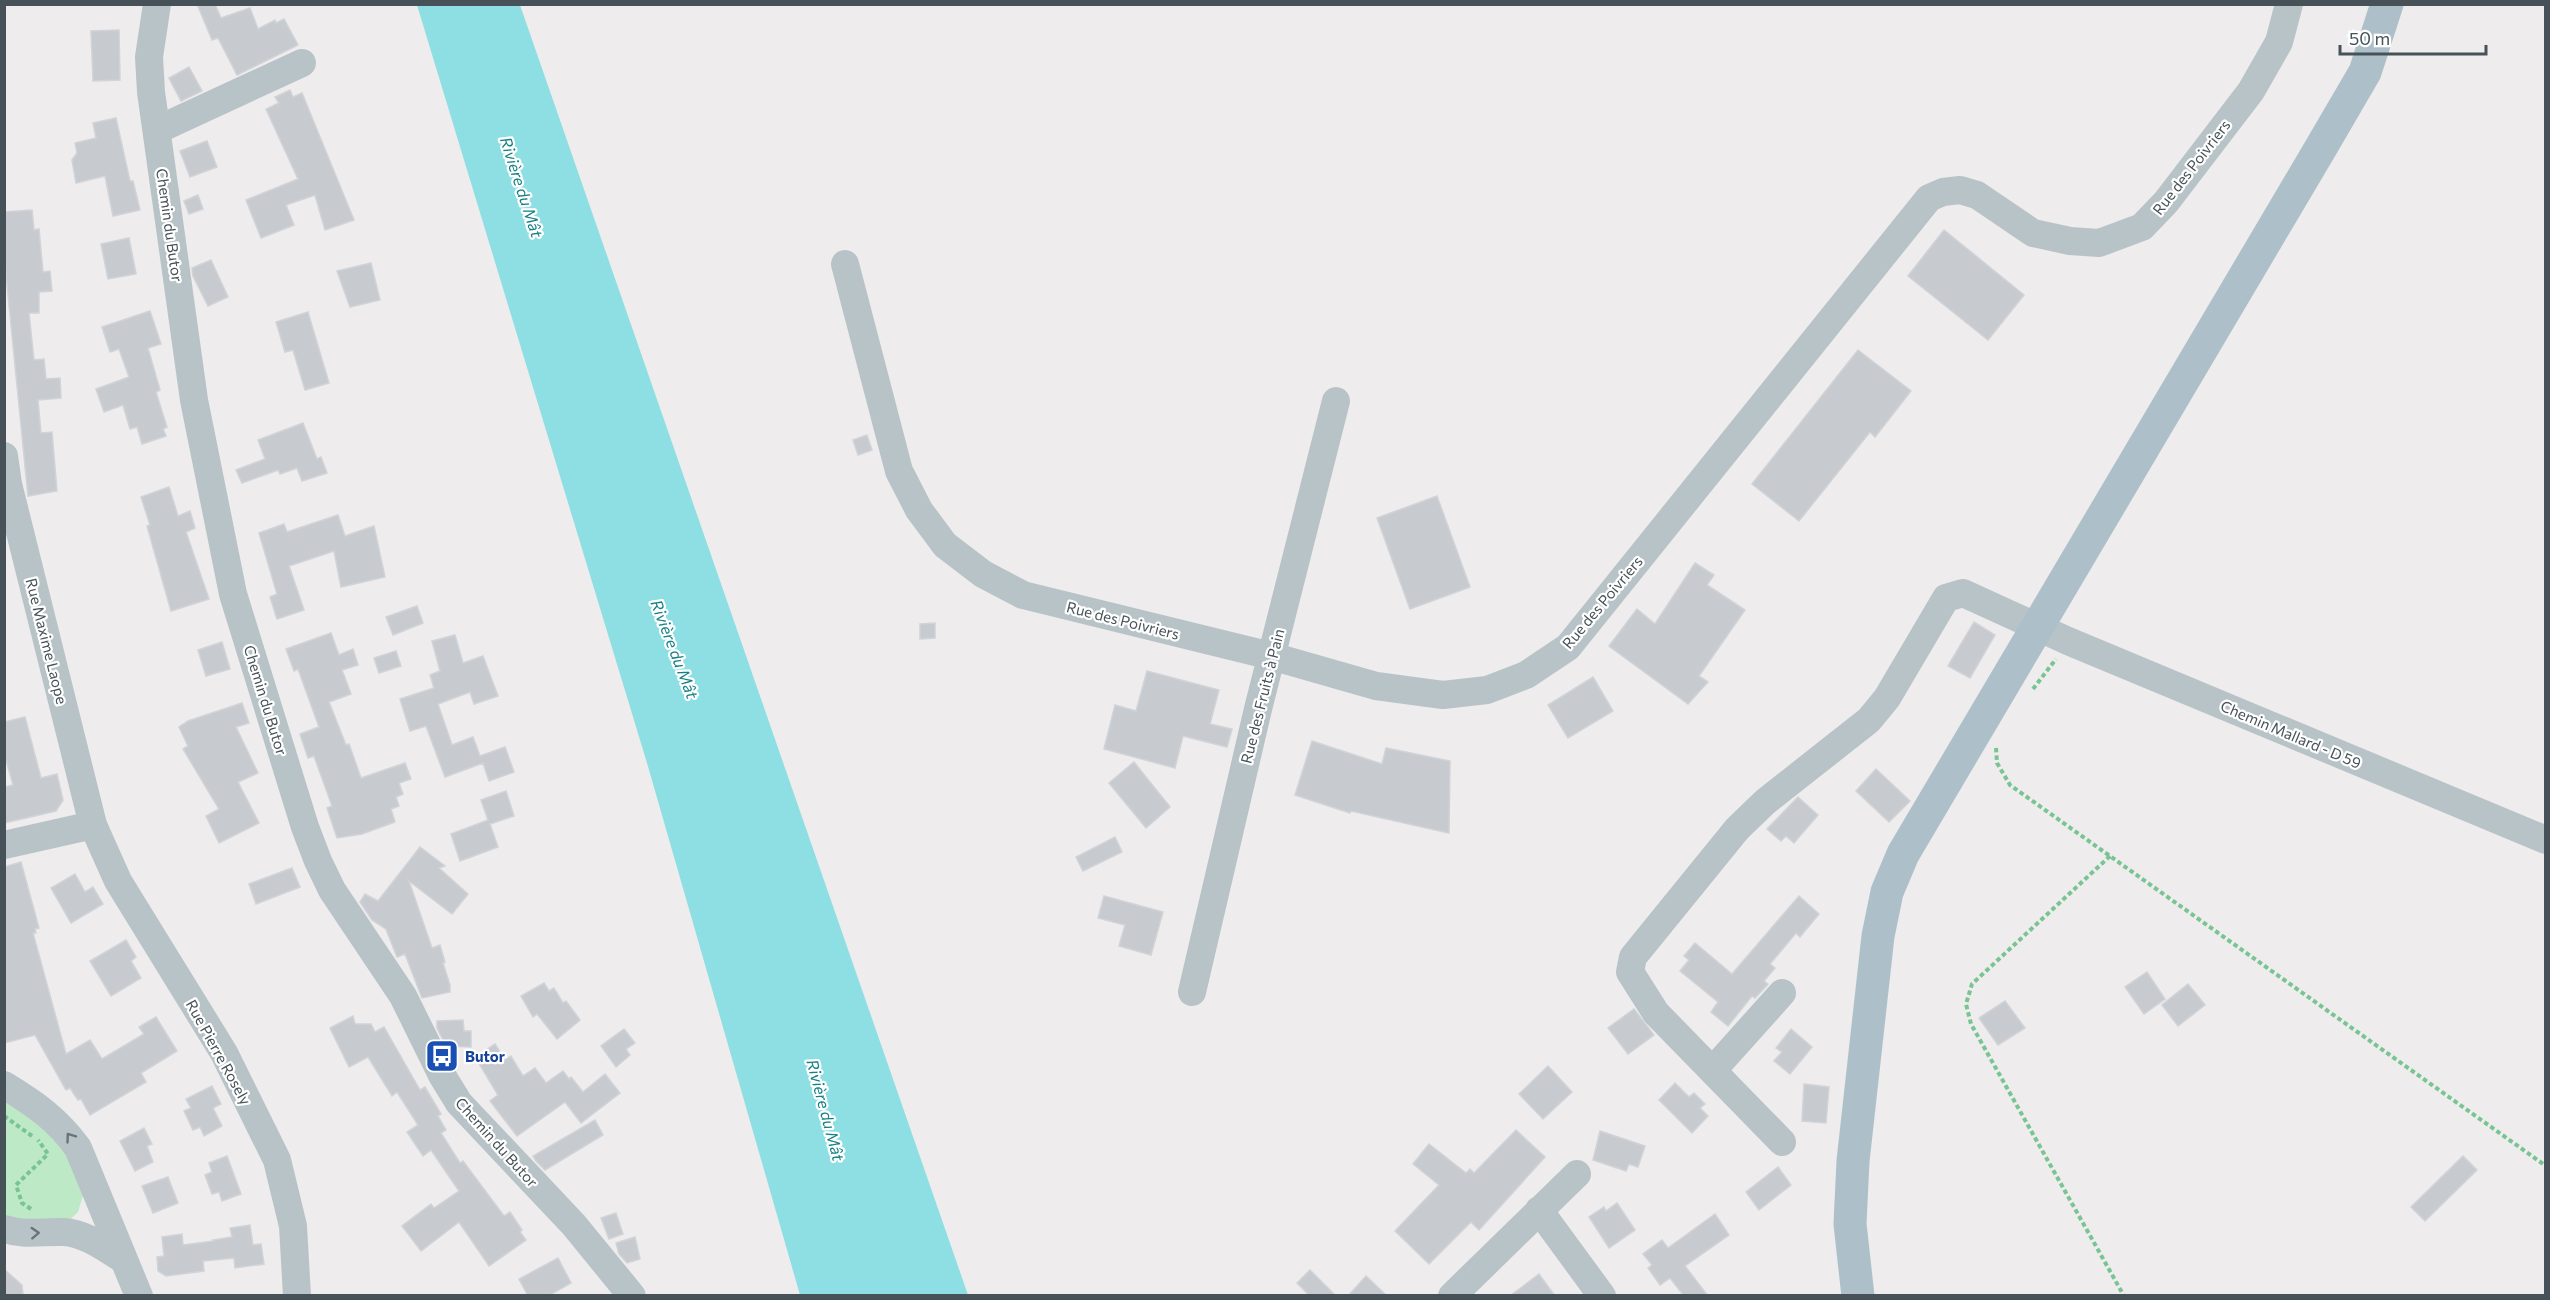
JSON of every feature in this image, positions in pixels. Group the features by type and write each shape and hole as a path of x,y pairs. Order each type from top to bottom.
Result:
{"main road":[{"path":"1858,1296 1850,1224 1853,1161 1878,936 1887,892 1903,854 2365,72 2388,4"}],"street":[{"name":"Chemin du Butor","path":"157,4 149,57 194,400 233,594 305,827 332,890 403,996 443,1077 459,1103 574,1226 632,1296"},
{"name":"Rue des Poivriers","path":"844,264 899,471 919,510 945,545 983,574 1023,595 1271,656 1376,686 1443,695 1487,690 1526,675 1568,647 1929,198 1943,192 1960,190 1977,195 2033,233 2070,241 2099,243 2142,227 2166,202 2250,91 2279,42 2289,4"},
{"path":"157,130 302,63"},
{"name":"Rue des Fruits à Pain","path":"1192,993 1271,656 1336,401"},
{"name":"Rue Maxime Laope","path":"4,456 8,484 93,825"},
{"name":"Chemin Mallard - D 59","path":"1782,1142 1656,1013 1630,972 1633,957 1737,829 1765,801 1869,720 1887,698 1946,598 1963,593 2068,641 2546,840"},
{"path":"4,845 93,825"},
{"name":"Rue Pierre Rosely","path":"93,825 118,881 224,1053 277,1160 292,1226 297,1296"},
{"path":"1713,1070 1782,993"},
{"path":"4,1085 38,1106 63,1127 78,1148 138,1296"},
{"path":"1452,1296 1577,1174"},
{"path":"55,1233 83,1214 94,1190"},
{"path":"1539,1209 1602,1296"},
{"path":"4,1229 22,1234 55,1233 93,1241 123,1259"}],"path":[{"path":"2026,698 2068,641"},
{"path":"1997,744 1997,763 2010,785 2546,1166"},
{"path":"2110,856 1972,984 1966,1004 1971,1024 2124,1296"},
{"path":"4,1116 37,1139 48,1154 16,1185 22,1203 36,1212 41,1222 55,1233"}],"green space":[{"path":"4,1092 67,1138 84,1192 78,1212 65,1224 5,1220"}],"water":[{"name":"Rivière du Mât","path":"417,5 520,5 968,1295 800,1295 647,763"}],"building":[{"path":"197,4 215,4 221,18 250,8 258,29 275,20 276,23 284,19 298,45 237,75 218,38 212,40"},
{"path":"119,30 120,80 93,81 91,31"},
{"path":"189,67 202,91 181,101 169,78"},
{"path":"290,90 293,97 302,93 354,220 325,230 315,195 286,205 294,225 261,238 246,200 298,179 266,109 279,103 275,97"},
{"path":"116,118 130,181 133,181 140,210 113,216 105,176 76,183 72,160 77,153 75,143 96,138 93,123"},
{"path":"207,141 217,167 190,177 180,151"},
{"path":"198,195 203,209 189,214 184,201"},
{"path":"32,210 34,230 39,229 43,272 50,271 52,291 39,292 39,313 29,313 34,360 44,359 46,379 60,378 61,398 38,400 41,433 52,432 57,491 28,496 6,275 4,212"},
{"path":"1944,230 2024,295 1988,340 1908,276"},
{"path":"129,238 136,274 108,279 101,244"},
{"path":"211,260 228,297 208,306 193,276 192,268"},
{"path":"371,263 380,300 350,307 337,271"},
{"path":"150,311 161,344 148,348 160,390 156,392 167,427 163,429 166,436 142,444 137,427 130,429 123,405 104,412 96,389 129,377 119,349 110,352 102,327"},
{"path":"308,312 329,383 305,390 293,350 285,352 276,322"},
{"path":"1858,350 1911,391 1875,437 1870,432 1799,521 1752,484"},
{"path":"303,423 317,459 321,457 327,473 302,481 297,468 280,474 278,470 242,483 236,470 265,459 258,440"},
{"path":"867,435 872,450 858,455 853,440"},
{"path":"169,487 178,516 190,511 195,528 186,532 209,599 171,611 141,497"},
{"path":"1437,496 1470,587 1410,609 1377,518"},
{"path":"338,515 345,536 374,526 385,577 341,587 334,551 289,566 304,610 277,619 270,597 277,594 259,533 284,524 287,532"},
{"path":"1695,563 1714,575 1707,585 1745,610 1699,676 1708,682 1688,704 1609,646 1637,609 1655,624"},
{"path":"417,606 423,623 393,635 386,617"},
{"path":"1974,622 1995,635 1970,678 1948,666"},
{"path":"935,623 935,638 920,639 920,624"},
{"path":"331,633 339,655 353,649 358,665 342,670 351,694 329,702 346,745 349,744 361,778 405,763 411,779 399,783 403,794 396,797 399,806 391,809 395,822 362,834 337,838 327,808 332,806 314,756 308,758 300,734 319,727 298,669 294,671 286,649"},
{"path":"455,635 463,663 483,656 498,696 474,704 470,692 438,704 452,745 473,737 480,756 505,747 514,772 489,781 483,763 445,777 426,726 410,731 400,699 434,688 430,675 440,671 432,641"},
{"path":"222,642 230,669 206,676 198,650"},
{"path":"396,651 401,666 379,673 374,658"},
{"path":"1147,671 1219,690 1210,724 1232,729 1227,747 1183,736 1175,768 1104,749 1115,705 1136,711"},
{"path":"1593,677 1613,711 1568,738 1548,705"},
{"path":"242,703 249,723 236,727 258,773 238,782 259,823 219,843 206,816 219,809 183,749 188,746 179,727 188,721"},
{"path":"25,717 41,778 57,774 63,800 56,811 4,823 4,787 13,785 4,753 4,722"},
{"path":"1312,741 1382,764 1386,748 1450,761 1449,833 1351,811 1350,813 1295,795"},
{"path":"1134,762 1170,807 1146,828 1109,783"},
{"path":"1876,769 1910,801 1889,822 1856,791"},
{"path":"506,791 514,816 490,824 498,847 460,861 451,834 488,820 481,800"},
{"path":"1798,797 1818,815 1794,843 1786,836 1781,841 1767,829"},
{"path":"1115,837 1122,852 1083,871 1076,857"},
{"path":"420,847 445,866 439,868 468,894 452,914 409,881 432,948 440,945 450,985 450,992 422,998 405,954 397,957 386,929 372,920 360,902 365,894 378,901"},
{"path":"21,862 39,928 35,929 36,933 33,933 66,1054 90,1040 102,1059 144,1034 139,1027 156,1017 177,1051 141,1073 146,1082 90,1115 81,1099 78,1100 70,1088 66,1090 35,1035 4,1043 4,867"},
{"path":"292,868 300,887 256,904 249,884"},
{"path":"75,874 85,892 93,887 103,904 71,923 51,888"},
{"path":"1104,896 1163,912 1151,955 1119,946 1125,925 1098,918"},
{"path":"1799,896 1819,914 1800,937 1796,933 1770,964 1775,968 1764,981 1768,984 1755,998 1752,996 1728,1026 1711,1012 1718,1002 1680,971 1689,960 1684,956 1695,943 1732,974"},
{"path":"126,940 136,957 131,961 141,978 111,996 90,961"},
{"path":"2147,972 2165,999 2144,1014 2125,987"},
{"path":"544,983 549,991 554,988 563,1003 566,1001 580,1020 557,1039 537,1014 533,1017 521,996"},
{"path":"2188,984 2205,1005 2178,1026 2162,1005"},
{"path":"2005,1001 2025,1028 1998,1045 1979,1018"},
{"path":"1634,1009 1654,1035 1628,1054 1608,1028"},
{"path":"353,1016 355,1024 371,1024 375,1032 384,1027 420,1090 425,1087 441,1114 438,1116 446,1130 441,1133 460,1163 463,1161 504,1216 510,1212 522,1230 520,1232 526,1240 489,1266 459,1222 421,1251 402,1226 431,1204 434,1208 459,1191 431,1150 423,1156 407,1132 418,1125 397,1092 392,1096 368,1057 349,1067 330,1028"},
{"path":"463,1020 464,1031 471,1031 471,1047 446,1046 437,1028 437,1021"},
{"path":"624,1029 635,1043 626,1049 630,1055 616,1067 601,1046"},
{"path":"1791,1029 1812,1047 1790,1074 1774,1061 1782,1052 1776,1048"},
{"path":"495,1044 505,1060 511,1056 523,1076 535,1068 546,1083 563,1071 583,1092 605,1074 620,1093 581,1123 565,1102 517,1136 490,1101 498,1095 475,1057"},
{"path":"1548,1066 1572,1092 1543,1119 1519,1094"},
{"path":"1675,1083 1689,1097 1694,1093 1705,1104 1700,1108 1708,1116 1692,1133 1659,1100"},
{"path":"1804,1084 1829,1087 1826,1123 1802,1121"},
{"path":"212,1086 221,1104 213,1108 222,1126 204,1136 200,1127 193,1130 184,1111 191,1108 186,1099"},
{"path":"595,1120 603,1135 545,1170 536,1161 533,1156"},
{"path":"144,1128 152,1144 147,1146 153,1162 135,1171 120,1141"},
{"path":"1516,1130 1545,1157 1479,1230 1471,1222 1429,1264 1395,1231 1439,1185 1413,1164 1429,1144 1466,1173 1470,1169 1474,1173"},
{"path":"1600,1131 1645,1146 1638,1167 1629,1164 1626,1171 1593,1160"},
{"path":"227,1156 241,1194 222,1201 219,1192 212,1194 205,1175 212,1172 209,1163"},
{"path":"2463,1156 2477,1170 2425,1221 2411,1207"},
{"path":"1778,1167 1791,1185 1759,1210 1746,1192"},
{"path":"168,1177 178,1203 153,1213 142,1186"},
{"path":"1617,1203 1635,1230 1609,1248 1589,1217 1604,1207 1606,1211"},
{"path":"616,1213 623,1234 609,1239 601,1218"},
{"path":"1715,1214 1729,1235 1685,1266 1708,1296 1684,1296 1670,1278 1660,1285 1648,1268 1652,1265 1643,1254 1662,1240 1668,1248"},
{"path":"250,1225 253,1245 261,1244 264,1264 235,1268 234,1258 203,1261 204,1271 166,1276 158,1271 157,1257 164,1256 162,1237 182,1234 183,1245 214,1241 232,1237 230,1228"},
{"path":"635,1237 640,1259 627,1263 619,1254 616,1243"},
{"path":"558,1258 571,1283 548,1296 528,1296 519,1279"},
{"path":"4,1269 22,1285 23,1296 4,1296"},
{"path":"1310,1270 1336,1296 1310,1296 1297,1283"},
{"path":"1539,1274 1555,1296 1510,1296"},
{"path":"1366,1276 1387,1296 1348,1296"}],"place":[{"name":"Butor","path":"442,1056"}]}
